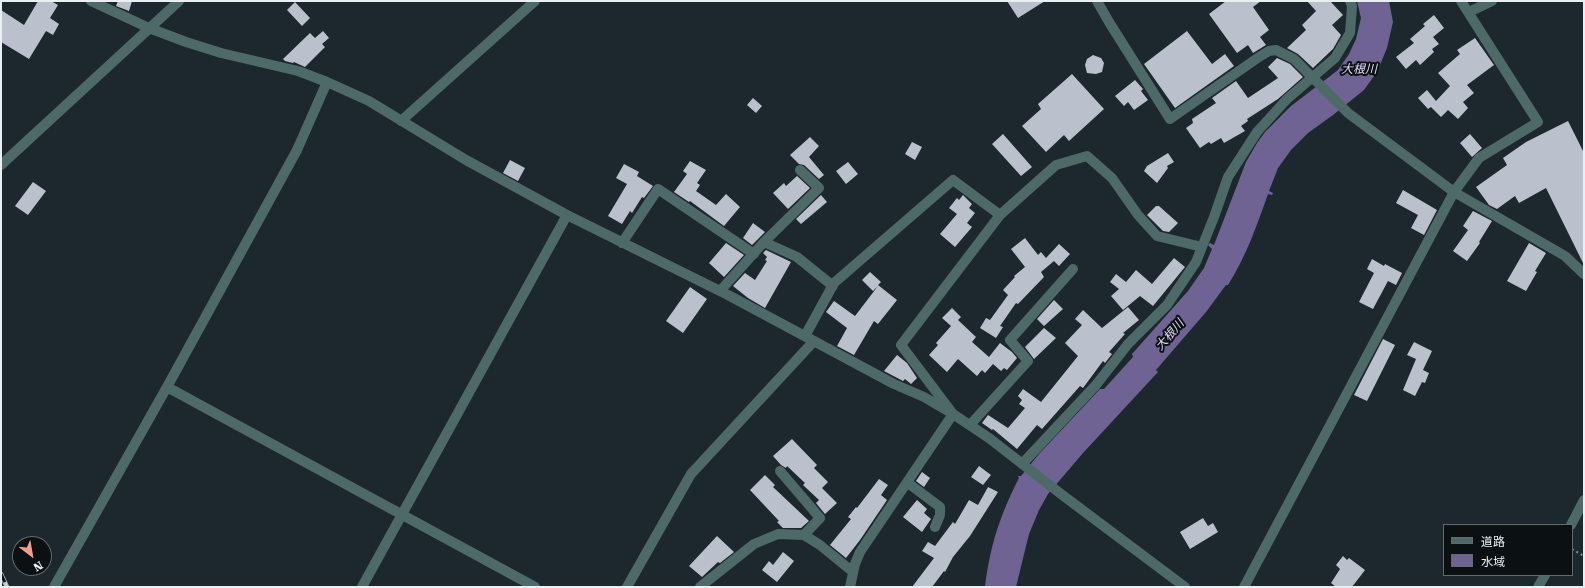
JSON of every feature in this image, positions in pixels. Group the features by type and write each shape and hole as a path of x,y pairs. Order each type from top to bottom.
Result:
{"street":[{"path":"92,1 149,28 221,53 298,72 327,82 369,101 466,160 567,215 720,291 894,384 924,397 989,438 1184,587"},
{"path":"1,165 179,1"},
{"path":"401,121 535,1"},
{"path":"1097,1 1170,119 1259,56 1269,51 1276,50 1294,59 1348,113 1454,192 1565,256 1580,263 1584,274"},
{"path":"1022,464 1096,385 1128,344 1167,305 1196,262 1228,177 1257,132 1287,99 1314,79 1335,58 1350,33 1352,6 1350,1"},
{"path":"1244,587 1454,192 1479,158 1538,122 1461,1"},
{"path":"1469,12 1492,1"},
{"path":"54,587 297,150 327,82"},
{"path":"953,414 901,345 1000,215 1056,165 1087,156 1112,178 1138,215 1157,236 1202,247"},
{"path":"720,291 764,242 819,188 800,170"},
{"path":"627,587 691,474 809,338 834,284 953,180 1000,215"},
{"path":"622,243 658,188 754,254"},
{"path":"362,587 567,215"},
{"path":"764,242 798,257 833,286"},
{"path":"970,425 1028,361 1010,340 1073,269"},
{"path":"166,387 535,587"},
{"path":"850,587 853,572 860,552 908,483 953,414"},
{"path":"780,471 820,518 804,535"},
{"path":"908,483 940,507 940,515 935,527"},
{"path":"1572,524 1584,500"},
{"path":"700,587 754,544 778,534 804,535 820,545 853,572"},
{"path":"1538,587 1544,576"}],"path":[{"path":"1573,550 1584,556"}],"water":[{"name":"大根川","path":"1357,1 1389,1 1393,22 1387,48 1377,72 1364,90 1308,133 1291,150 1278,168 1269,191 1273,193 1272,195 1268,194 1246,252 1228,285 1226,285 1206,312 1156,370 1158,372 1083,453 1048,494 1039,510 1029,534 1016,587 985,587 993,544 1006,505 1019,478 1018,476 1021,476 1039,454 1100,389 1104,389 1133,357 1132,354 1188,291 1204,268 1212,249 1208,245 1210,243 1214,245 1246,162 1257,143 1265,132 1291,106 1338,70 1349,54 1356,39 1361,18"}],"building":[{"path":"38,1 51,1 58,5 50,18 59,24 53,35 46,31 29,59 1,42 1,10 24,25"},
{"path":"118,1 132,1 129,11 116,6"},
{"path":"1007,1 1045,1 1018,18"},
{"path":"1226,1 1261,1 1253,7 1269,30 1260,37 1266,45 1253,53 1248,45 1237,53 1209,14"},
{"path":"1307,1 1330,1 1343,15 1332,25 1341,35 1333,49 1313,68 1298,54 1287,48 1306,30 1302,25 1316,11"},
{"path":"295,2 310,18 302,26 287,10"},
{"path":"1434,15 1444,28 1433,37 1439,44 1432,49 1434,52 1420,65 1416,60 1406,69 1396,57 1414,43 1410,39 1425,26 1423,24"},
{"path":"323,31 329,38 322,44 325,47 305,67 283,59 310,33 315,38"},
{"path":"1187,31 1212,64 1225,54 1234,66 1175,108 1144,64"},
{"path":"1475,38 1494,65 1467,85 1474,93 1463,102 1468,108 1458,119 1448,110 1441,117 1431,107 1428,109 1418,98 1427,90 1436,101 1450,86 1438,73 1460,54 1457,50"},
{"path":"1093,55 1101,58 1104,63 1102,72 1096,74 1087,73 1085,65 1087,59"},
{"path":"1277,58 1290,64 1303,77 1278,99 1247,119 1248,121 1241,126 1245,131 1224,143 1221,138 1211,144 1209,142 1200,148 1186,128 1193,123 1192,119 1216,103 1212,98 1236,81 1248,98 1278,78 1268,67"},
{"path":"1072,74 1104,109 1069,141 1064,135 1046,152 1022,126 1041,109 1038,104"},
{"path":"1135,80 1143,89 1141,91 1148,100 1134,110 1128,102 1124,106 1115,96"},
{"path":"753,98 762,106 756,113 747,105"},
{"path":"1568,121 1584,153 1584,265 1546,188 1519,203 1515,196 1497,209 1489,205 1476,187 1507,165 1503,158 1526,142"},
{"path":"1003,134 1032,167 1021,176 992,144"},
{"path":"1470,134 1482,148 1472,157 1460,143"},
{"path":"810,137 819,146 809,157 824,175 819,179 804,165 799,164 790,155"},
{"path":"912,142 922,147 915,160 905,154"},
{"path":"1168,153 1174,162 1167,166 1168,168 1157,183 1144,171 1147,166"},
{"path":"510,160 525,168 518,181 503,173"},
{"path":"690,161 706,170 697,183 700,185 696,191 716,205 726,194 740,207 724,226 690,201 689,202 674,192 687,174 683,171"},
{"path":"848,162 858,174 846,184 836,171"},
{"path":"624,164 639,172 637,176 653,186 644,198 642,197 632,213 630,211 622,224 608,216 627,184 616,178"},
{"path":"797,176 810,188 788,209 773,193 784,183 786,186"},
{"path":"33,182 46,191 28,215 15,206"},
{"path":"1403,190 1437,210 1424,235 1411,228 1418,215 1396,203"},
{"path":"821,195 827,202 801,224 796,219"},
{"path":"963,195 972,204 969,208 975,213 967,223 972,227 955,247 940,234 957,214 949,208 957,198 959,200"},
{"path":"1156,206 1159,206 1178,223 1169,232 1163,231 1147,215"},
{"path":"1473,211 1492,221 1479,242 1480,243 1467,261 1453,251 1468,230 1463,226"},
{"path":"753,223 765,232 752,245 743,238"},
{"path":"1025,238 1038,255 1041,252 1046,258 1059,244 1070,254 1059,266 1054,261 1041,272 1044,277 1018,304 1016,303 1000,326 1003,327 996,338 980,328 986,318 990,320 1008,295 1003,290 1015,277 1014,276 1025,267 1011,249"},
{"path":"726,243 744,255 724,277 709,263"},
{"path":"1529,243 1546,253 1535,271 1537,272 1526,291 1507,281"},
{"path":"766,250 791,262 765,308 748,298 733,286 745,273 755,280 767,261 765,260 767,257 763,253"},
{"path":"1174,258 1185,267 1153,306 1140,296 1123,310 1111,296 1119,289 1110,282 1116,274 1126,282 1136,270 1152,284"},
{"path":"1372,259 1384,266 1385,264 1402,273 1396,285 1388,281 1373,309 1359,302 1374,273 1367,269"},
{"path":"870,272 881,282 878,285 897,300 878,324 874,321 854,355 837,346 847,328 826,312 834,301 855,316 878,286 873,291 862,280"},
{"path":"690,287 707,299 683,333 666,321"},
{"path":"1054,300 1063,309 1044,326 1037,319"},
{"path":"1128,307 1139,320 1123,333 1125,334 1109,352 1112,354 1105,363 1103,361 1083,388 1080,386 1042,429 1037,425 1017,449 993,429 992,430 982,423 988,415 1008,428 1025,408 1019,404 1022,400 1018,396 1023,389 1041,402 1078,356 1065,343 1082,325 1075,319 1083,310 1102,328"},
{"path":"952,308 961,317 958,320 976,337 972,342 989,357 1000,343 1012,352 1017,358 1007,370 1004,368 1001,371 993,364 985,373 982,370 977,376 958,359 947,372 929,355 938,345 936,343 951,326 942,318"},
{"path":"1044,328 1056,338 1034,359 1025,347"},
{"path":"1383,339 1395,345 1367,401 1354,395"},
{"path":"1414,342 1432,351 1423,370 1429,373 1425,383 1422,382 1415,396 1403,390 1416,359 1407,355"},
{"path":"897,355 907,363 917,378 911,384 905,379 903,381 884,371"},
{"path":"792,439 817,465 814,468 828,482 822,488 837,503 825,514 816,503 819,500 803,485 805,483 787,466 786,468 781,465 773,456"},
{"path":"979,466 991,475 983,485 971,477"},
{"path":"922,472 930,478 924,487 916,481"},
{"path":"765,475 775,485 773,487 809,521 801,528 783,528 777,522 779,521 750,490"},
{"path":"879,479 888,485 881,495 887,500 846,558 830,545 851,519 848,517 856,507 857,508"},
{"path":"988,487 998,492 970,536 953,557 945,572 944,571 932,587 912,587 934,558 922,551 928,542 935,546 953,522 955,524 969,500 978,505"},
{"path":"917,500 927,509 924,513 931,519 922,532 903,517"},
{"path":"1203,518 1208,526 1213,523 1218,532 1190,549 1180,532"},
{"path":"717,536 734,552 720,563 718,562 702,577 689,566"},
{"path":"783,552 794,561 777,582 762,570 769,561 773,565"},
{"path":"1343,556 1347,560 1349,558 1365,570 1352,587 1336,587 1331,583 1340,569 1336,565"}],"railway":[{"path":"1,574 7,587"}]}
